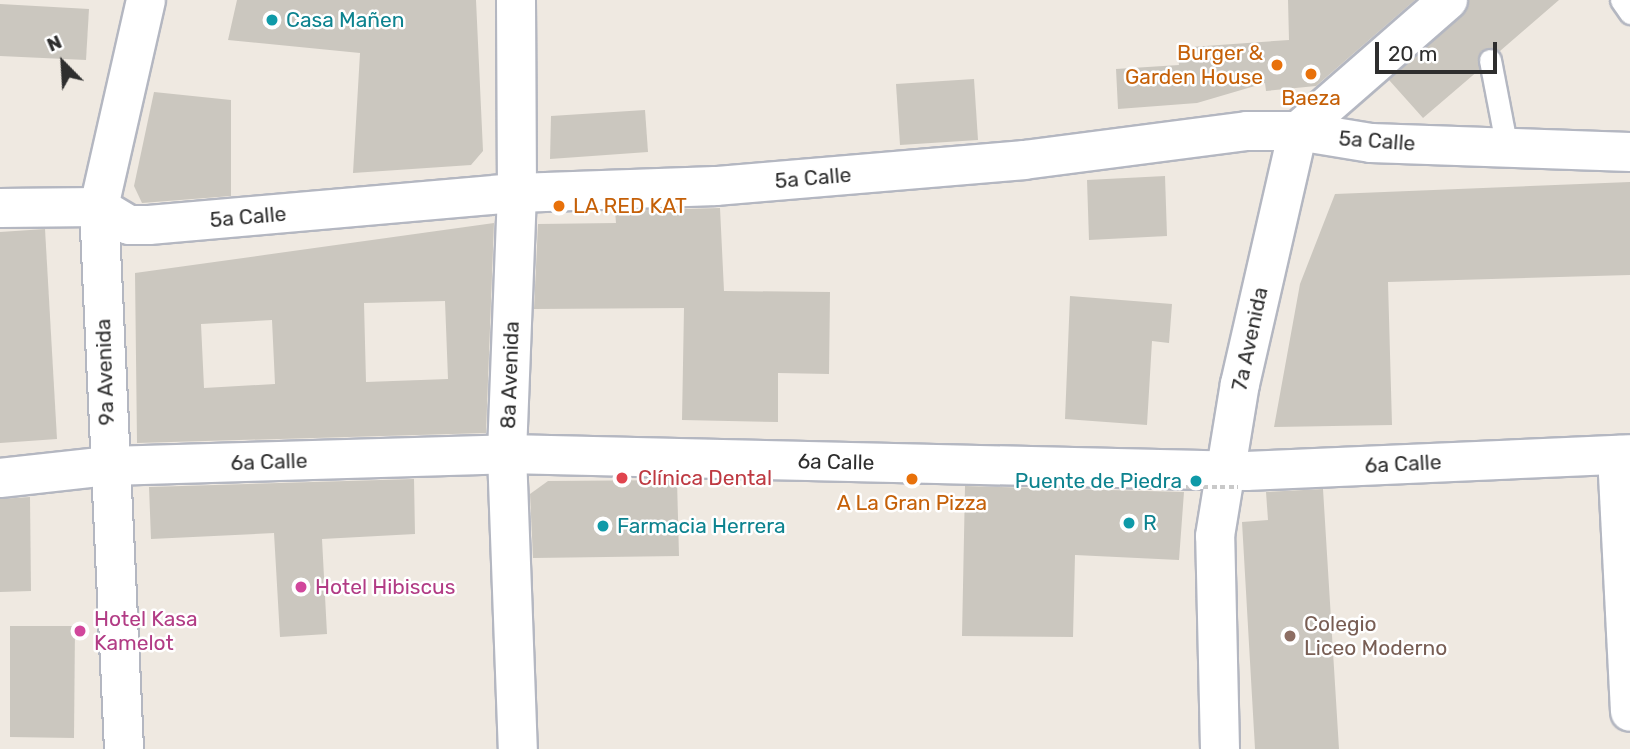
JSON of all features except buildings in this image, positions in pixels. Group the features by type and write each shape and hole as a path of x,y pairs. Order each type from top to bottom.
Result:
{"street":[{"name":"9a Avenida","path":"124,749 99,207 146,0"},
{"name":"8a Avenida","path":"516,0 517,193 506,454 518,749"},
{"path":"1298,131 1450,7"},
{"name":"5a Calle","path":"99,207 129,225 149,225 517,193 716,187 1024,160 1247,131 1298,131 1371,143 1630,152"},
{"name":"7a Avenida","path":"1220,749 1215,536 1232,478 1298,131"},
{"path":"0,208 99,207"},
{"name":"6a Calle","path":"0,478 109,467 506,454 1232,478 1623,454"},
{"path":"1623,454 1630,712"}],"lane":[{"path":"1621,0 1630,13"},
{"path":"1490,60 1507,148"}],"path":[{"path":"1178,487 1232,478"}],"place":[{"name":"Casa Mañen","path":"272,20"},
{"name":"Burger & Garden House","path":"1277,65"},
{"name":"Baeza","path":"1311,74"},
{"name":"LA RED KAT","path":"559,206"},
{"name":"Clínica Dental","path":"622,478"},
{"name":"A La Gran Pizza","path":"912,479"},
{"name":"Puente de Piedra","path":"1196,481"},
{"name":"R","path":"1129,523"},
{"name":"Farmacia Herrera","path":"603,526"},
{"name":"Hotel Hibiscus","path":"301,587"},
{"name":"Hotel Kasa Kamelot","path":"80,631"},
{"name":"Colegio Liceo Moderno","path":"1290,636"}]}
